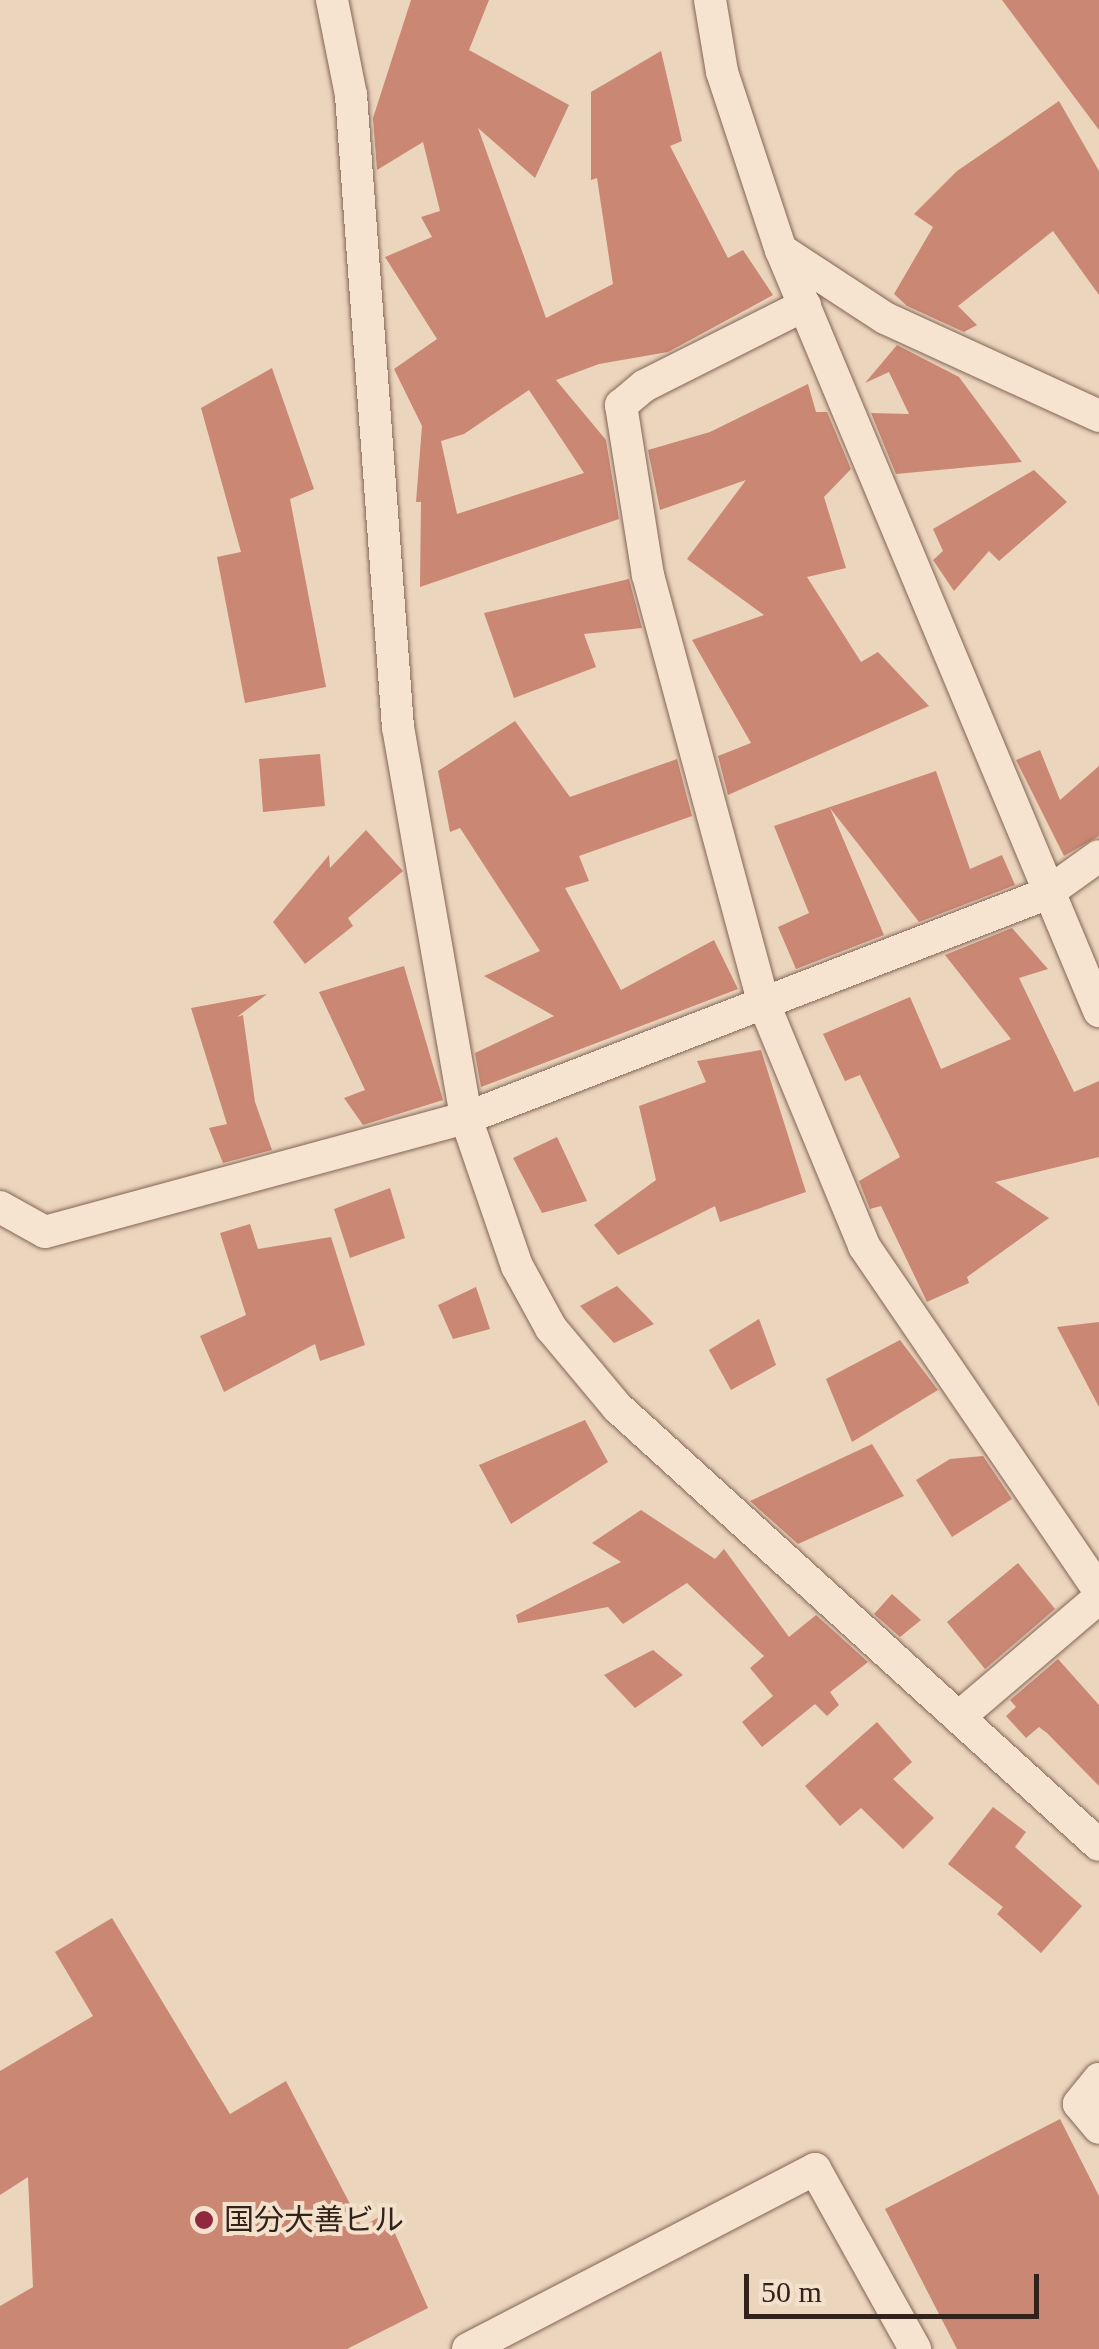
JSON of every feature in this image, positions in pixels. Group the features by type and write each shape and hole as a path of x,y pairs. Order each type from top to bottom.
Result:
{"street":[{"path":"332,0 351,94 398,727 466,1118 517,1266 551,1328 617,1408 1099,1845"},
{"path":"710,0 722,72 780,250 1046,894 1099,1011"},
{"path":"780,250 885,318 1099,416"},
{"path":"805,305 644,386 621,405 648,575 764,1004 864,1246 1099,1590"},
{"path":"0,1208 45,1232 466,1118 1046,894 1099,856"},
{"path":"959,1717 1099,1598"},
{"path":"1099,2079 1079,2104 1099,2128"},
{"path":"468,2349 816,2169 915,2349"}],"building":[{"path":"411,0 489,0 469,50 569,105 535,178 478,128 546,318 613,284 597,178 591,180 591,92 661,51 682,141 670,146 728,258 743,250 773,295 668,352 599,364 556,380 606,440 619,519 420,587 421,502 416,502 422,426 394,369 437,339 385,257 432,237 421,217 440,211 423,142 377,170 373,118","holes":["529,390 584,473 457,514 441,441 464,434"]},
{"path":"1002,0 1099,0 1099,130"},
{"path":"1059,101 1099,171 1099,295 1053,231 958,306 977,325 964,332 907,306 894,294 933,227 914,214 957,171"},
{"path":"897,345 959,377 1022,462 896,474 871,413 909,414 889,372 865,383"},
{"path":"272,368 314,489 290,499 326,687 245,703 217,557 241,552 201,408"},
{"path":"808,384 816,412 827,412 851,469 824,497 846,568 807,577 861,662 878,652 929,706 728,795 718,756 751,743 692,640 764,615 687,559 746,480 660,510 648,450 710,432"},
{"path":"1034,470 1067,502 999,561 989,551 954,591 933,560 943,551 933,529"},
{"path":"629,579 642,628 584,634 596,667 514,698 484,613"},
{"path":"515,721 570,797 677,759 692,816 579,856 589,881 565,888 621,990 714,940 738,989 481,1087 475,1053 554,1016 484,976 540,951 460,828 450,832 438,771"},
{"path":"1040,750 1060,800 1099,766 1099,836 1064,856 1016,760"},
{"path":"320,754 325,806 263,812 259,759"},
{"path":"936,771 970,869 1002,855 1015,885 919,922 830,808 884,935 796,969 778,927 809,913 774,826"},
{"path":"366,830 403,871 348,918 353,926 305,964 273,922 329,855 330,868"},
{"path":"1012,928 1048,969 1019,978 1074,1092 1099,1081 1099,1157 995,1182 1049,1218 967,1277 969,1283 927,1302 881,1206 870,1209 859,1181 900,1157 860,1075 845,1081 823,1034 910,997 941,1069 1011,1039 945,955"},
{"path":"404,966 443,1100 363,1125 344,1098 365,1090 319,992"},
{"path":"267,994 237,1017 243,1015 255,1102 272,1150 223,1163 209,1128 227,1124 191,1008"},
{"path":"761,1050 806,1192 720,1222 715,1206 618,1255 594,1225 656,1180 639,1106 706,1082 697,1061"},
{"path":"557,1137 587,1201 542,1213 513,1158"},
{"path":"390,1188 405,1238 350,1258 334,1209"},
{"path":"250,1224 258,1249 331,1237 365,1345 320,1361 315,1344 224,1392 200,1336 246,1315 220,1233"},
{"path":"617,1286 654,1324 614,1343 580,1306"},
{"path":"476,1287 490,1329 453,1339 438,1305"},
{"path":"759,1319 776,1365 731,1390 709,1350"},
{"path":"1099,1322 1099,1407 1057,1327"},
{"path":"900,1340 938,1390 852,1442 826,1379"},
{"path":"585,1420 608,1462 511,1524 479,1465"},
{"path":"872,1444 904,1496 798,1544 750,1501"},
{"path":"983,1456 1012,1499 952,1537 916,1480 950,1459"},
{"path":"641,1510 715,1559 724,1549 789,1637 816,1615 868,1662 830,1692 839,1705 827,1716 815,1704 762,1747 742,1722 773,1696 750,1668 764,1656 687,1583 623,1624 608,1607 518,1623 516,1615 621,1562 592,1543"},
{"path":"1018,1563 1055,1609 985,1669 947,1622"},
{"path":"892,1594 921,1620 900,1637 874,1614"},
{"path":"653,1650 683,1675 635,1708 604,1675"},
{"path":"1058,1659 1099,1705 1099,1786 1047,1733 1039,1727 1026,1738 1006,1716 1016,1707 1010,1700"},
{"path":"877,1722 912,1762 893,1779 934,1818 903,1849 861,1808 840,1826 805,1786"},
{"path":"993,1807 1026,1832 1015,1847 1082,1906 1041,1953 997,1914 1003,1907 948,1864"},
{"name":"国分大善ビル","path":"112,1918 230,2114 286,2081 362,2227 386,2213 428,2308 347,2349 0,2349 0,2306 33,2287 28,2177 0,2195 0,2071 93,2016 55,1952"},
{"path":"1060,2119 1099,2196 1099,2349 957,2349 885,2209"}],"place":[{"name":"国分大善ビル","path":"204,2220"}]}
